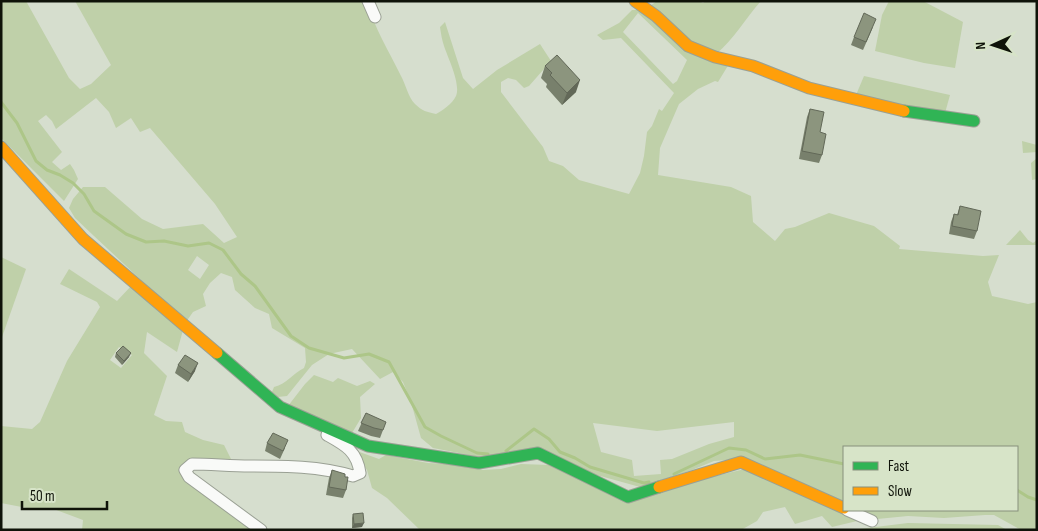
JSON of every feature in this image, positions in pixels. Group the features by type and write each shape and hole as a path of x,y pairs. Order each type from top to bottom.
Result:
{"street":[{"path":"368,1 375,17"},
{"path":"635,1 656,16 688,46 715,57 753,66 827,93 897,110 974,121"},
{"path":"1,147 83,239 280,407 294,418 346,446 359,461 360,473 353,476 334,471 288,465 192,464 185,470 189,478 261,530"},
{"path":"280,407 368,446 478,463 538,453 628,497 741,462 843,508"},
{"path":"850,511 872,521"}],"green space":[{"path":"1,1 26,1 69,78 80,89 91,84 111,65 75,1 367,1 378,30 411,98 420,108 436,114 454,99 457,91 451,64 441,35 440,27 445,22 463,78 473,89 497,70 540,44 551,61 529,86 524,88 516,80 508,78 501,82 501,92 543,147 549,161 563,166 579,180 629,194 640,173 647,132 652,126 659,109 662,111 674,93 621,38 603,40 597,35 619,23 632,10 637,10 729,64 718,82 715,81 698,89 679,104 660,148 658,175 731,187 751,196 753,222 775,241 785,229 795,227 829,213 874,226 900,246 899,249 983,256 999,255 988,282 992,296 1028,304 1037,302 1037,530 1021,530 994,515 944,518 908,516 867,520 858,511 1018,511 1018,446 843,446 843,503 740,459 714,461 640,487 575,469 556,459 495,460 433,448 421,438 403,382 393,372 380,379 352,349 329,354 312,365 287,396 278,397 272,392 274,387 304,368 306,362 305,348 272,328 269,314 255,308 235,290 232,277 221,273 210,283 203,294 206,306 193,312 186,322 75,218 69,208 73,199 83,187 105,187 142,219 163,229 203,224 224,243 237,237 215,204 150,128 140,132 131,118 116,128 109,112 96,98 56,129 46,115 38,121 62,152 52,162 61,170 70,164 78,179 64,201 1,138","holes":["638,13 687,60 677,81 673,84 623,32","197,256 209,265 200,279 188,270","734,422 734,437 709,444 672,459 660,460 661,474 634,476 632,460 601,452 593,423 657,431"]},
{"path":"657,1 699,1 703,3 706,1 761,1 716,54 694,44 650,6"},
{"path":"889,1 923,1 963,22 955,68 924,63 875,51 882,15"},
{"path":"864,76 950,95 945,113 856,95"},
{"path":"1022,141 1037,145 1037,152 1023,153"},
{"path":"1037,158 1037,179 1032,180 1031,163"},
{"path":"1020,230 1033,243 1037,240 1037,245 1006,245"},
{"path":"1,257 26,269 1,340"},
{"path":"69,269 117,301 133,284 183,330 177,352 147,332 144,353 167,376 154,415 166,421 182,422 185,432 203,440 224,445 232,461 182,468 184,479 254,530 82,530 83,520 51,508 32,509 1,503 1,426 32,429 40,422 67,361 100,307 97,302 60,284","holes":["119,347 132,355 121,368 110,360"]},
{"path":"314,375 333,382 338,378 357,386 370,381 375,384 360,397 361,418 349,438 288,406"},
{"path":"351,449 379,459 386,455 483,470 501,469 521,464 549,465 637,495 749,468 843,509 843,511 854,514 857,521 832,527 822,516 795,524 785,507 763,512 757,521 741,530 420,530 387,498 372,488 367,470"},
{"path":"908,523 998,525 1007,530 851,530"}],"building":[{"path":"864,13 876,19 866,42 854,37"},
{"path":"557,55 580,80 567,93 550,75 552,73 545,66"},
{"path":"810,109 824,112 820,132 826,134 822,155 802,151"},
{"path":"960,206 981,211 977,231 952,226 954,214 958,215"},
{"path":"123,346 131,353 124,361 116,353"},
{"path":"185,355 198,363 191,374 178,365"},
{"path":"366,413 386,422 383,430 361,423"},
{"path":"273,433 288,440 283,451 267,443"},
{"path":"332,470 345,474 345,477 348,477 346,490 329,487"},
{"path":"363,513 364,523 354,524 353,514"}],"waterway":[{"path":"1,102 17,123 36,161 47,170 73,183 84,194 94,211 126,234 146,242 164,241 188,246 209,243 223,250 241,274 255,286 291,336 309,348 344,358 369,354 389,362 425,427 477,453 488,454"},
{"path":"506,451 534,429 549,439 560,452 590,467 644,483 649,482"},
{"path":"674,474 729,448 746,450 765,459 800,455 843,464"},
{"path":"1018,491 1037,500"}],"traffic: fast":[{"path":"904,111 974,121"},
{"path":"217,353 280,407 368,446 479,463 538,453 628,497 659,487"}],"traffic: slow":[{"path":"635,1 656,16 688,46 715,57 753,66 809,88 904,111"},
{"path":"1,147 83,239 217,353"},
{"path":"659,487 741,462 843,508"}]}
